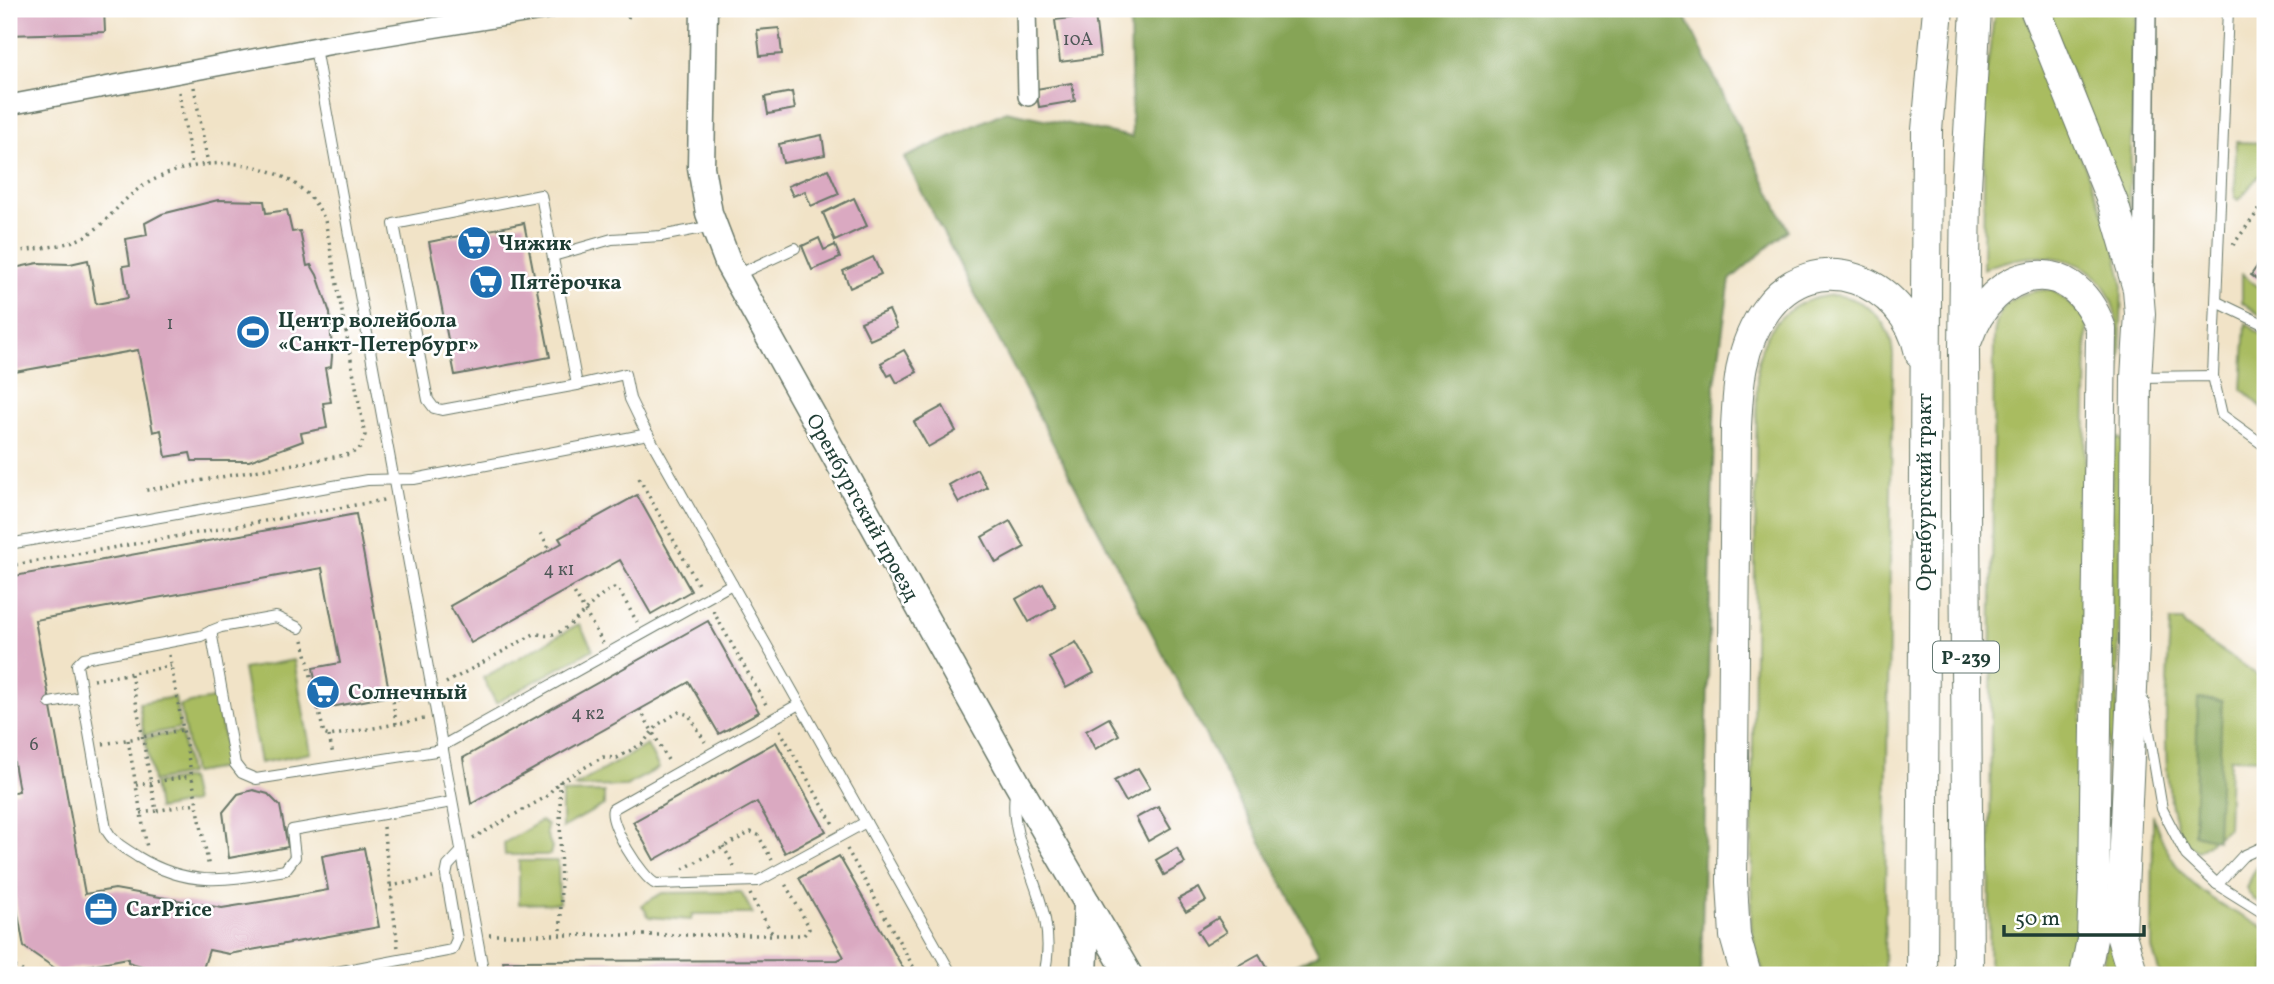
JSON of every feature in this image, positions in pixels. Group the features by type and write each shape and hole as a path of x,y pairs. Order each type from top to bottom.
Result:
{"main road":[{"name":"Оренбургский проезд","path":"704,9 702,167 713,226 735,276 1017,783 1129,975"},
{"name":"Оренбургский тракт","path":"1922,970 1927,130 1938,9"},
{"name":"Оренбургский тракт","path":"1968,970 1964,350 1966,187 1976,9"},
{"path":"2035,9 2113,203 2138,289 2140,314 2136,377 2134,644 2121,935 2133,975"},
{"path":"1964,350 1975,318 1985,303 1997,291 2025,276 2040,274 2072,285 2095,311 2101,329 2094,871 2092,939 2085,975"},
{"path":"1746,975 1735,936 1732,882 1736,427 1742,359 1748,341 1768,307 1797,282 1832,275 1854,277 1888,298 1903,314 1919,349 1925,382"},
{"path":"1084,975 1087,902"}],"street":[{"path":"9,105 315,48 548,9"},
{"path":"1026,9 1028,96"},
{"path":"2140,314 2144,270 2146,9"}],"lane":[{"path":"2228,9 2213,376 2221,415 2265,446"},
{"path":"315,48 484,975"},
{"path":"577,384 541,195 394,224 428,400 434,408 442,410 577,384 625,374 630,399 648,434 952,975"},
{"path":"553,256 612,239 661,236 713,226"},
{"path":"735,276 795,247"},
{"path":"2217,302 2265,325"},
{"path":"2136,377 2213,376"},
{"path":"9,544 367,480 414,479 648,434"},
{"path":"211,631 235,764 248,777 256,779 442,748 732,584"},
{"path":"299,628 276,617 220,627 167,643 81,659 77,665 79,683 108,835 118,845 168,873 214,882 285,870 295,857 289,831 452,802"},
{"path":"2134,644 2162,809 2186,855 2217,884 2265,914"},
{"path":"50,703 82,697"},
{"path":"799,704 616,806 611,815 643,875 656,884 744,884 758,881 866,822"},
{"path":"1017,783 1017,824 1048,933 1044,975"},
{"path":"2217,884 2243,856 2265,846"},
{"path":"321,975 449,952 457,944 446,876 448,866 461,852"}],"path":[{"path":"628,18 630,9"},
{"path":"194,84 208,164"},
{"path":"178,87 192,166"},
{"path":"9,253 68,242 87,235 144,185 192,166 247,166 284,177 308,193 320,208 326,220 364,439 359,448 351,454 142,491"},
{"path":"2218,265 2265,202"},
{"path":"9,566 396,498"},
{"path":"541,533 550,550"},
{"path":"571,587 584,610"},
{"path":"446,683 534,634 550,635 568,625 598,596 617,589 643,634"},
{"path":"299,628 306,648 324,734 329,736 436,717"},
{"path":"167,643 196,803 214,882"},
{"path":"79,683 171,666"},
{"path":"131,674 156,811"},
{"path":"396,724 394,699 432,691"},
{"path":"640,709 676,773"},
{"path":"477,836 546,797 560,781 603,757 619,757 642,744 662,722 685,712 711,753"},
{"path":"91,747 183,730"},
{"path":"128,740 150,864"},
{"path":"136,785 191,776"},
{"path":"560,781 561,935"},
{"path":"141,813 196,803"},
{"path":"381,814 400,961"},
{"path":"490,935 804,935 809,929 758,835 751,832 656,884"},
{"path":"390,886 446,876"},
{"path":"9,937 9,975"},
{"path":"11,964 29,975"}],"green space":[{"path":"1220,9 1682,9 1788,230 1730,280 1715,384 1701,975 1277,975 1319,953 904,158 1006,111 1132,137 1130,14"},
{"path":"1995,9 2023,9 2113,238 2122,280 2120,374 2115,374 2117,333 2114,309 2106,289 2093,274 2078,264 2041,257 2001,262 1983,269 1985,84"},
{"path":"2047,9 2137,9 2128,223"},
{"path":"2236,142 2265,143 2265,168 2239,200 2235,198"},
{"path":"2242,274 2265,292 2265,319 2242,302"},
{"path":"2052,289 2087,318 2079,975 1989,975 1994,336 2000,313 2012,299 2030,292"},
{"path":"1834,295 1857,301 1875,314 1888,332 1893,355 1884,971 1852,969 1852,975 1765,975 1757,956 1751,925 1757,370 1765,340 1781,318 1804,302"},
{"path":"2246,323 2265,338 2265,410 2242,389"},
{"path":"2119,438 2123,441 2112,938 2122,975 2103,975 2106,939 2112,443"},
{"path":"2170,621 2183,621 2185,626 2265,680 2265,759 2230,758 2228,828 2198,851 2183,838 2174,814 2168,782 2166,709"},
{"path":"579,624 593,649 496,703 483,678"},
{"path":"294,660 311,753 260,763 243,669"},
{"path":"175,697 180,728 144,735 139,703"},
{"path":"217,698 229,767 193,773 180,705"},
{"path":"2198,699 2222,701 2217,840 2194,834"},
{"path":"181,732 189,774 153,781 145,738"},
{"path":"647,745 659,768 626,786 573,787"},
{"path":"189,778 194,802 158,809 154,784"},
{"path":"604,792 604,805 562,828 562,793"},
{"path":"2153,815 2170,856 2181,872 2209,897 2265,928 2265,975 2160,975 2152,948"},
{"path":"541,821 547,825 546,833 552,847 550,855 505,855 504,843"},
{"path":"519,861 558,861 559,903 519,904"},
{"path":"2265,861 2265,905 2253,899 2246,888 2257,866"},
{"path":"741,892 753,914 692,914 691,920 649,917 642,905 662,893"}],"building":[{"path":"9,9 104,9 105,32 9,35"},
{"path":"1095,15 1100,57 1060,62 1055,20"},
{"path":"779,28 782,54 760,56 757,30"},
{"path":"1072,83 1075,101 1039,107 1036,89"},
{"path":"792,92 795,109 768,114 765,97"},
{"path":"822,135 825,155 783,163 779,144"},
{"path":"828,169 839,194 811,206 805,191 793,196 788,186"},
{"path":"854,198 867,226 835,241 823,213"},
{"path":"218,200 264,201 266,213 287,210 292,232 300,231 307,266 311,265 317,275 330,313 331,367 325,368 331,402 323,403 327,428 301,433 303,441 249,461 192,461 190,453 166,457 161,430 153,432 138,350 9,373 9,269 38,263 70,264 88,260 96,304 128,298 123,266 130,265 126,239 147,235 145,223 162,214"},
{"path":"524,223 550,357 455,375 429,242"},
{"path":"819,238 824,250 835,245 840,258 812,270 802,246"},
{"path":"2265,255 2265,285 2251,275"},
{"path":"873,257 881,274 850,288 843,271"},
{"path":"889,310 897,328 870,340 861,322"},
{"path":"904,350 917,372 897,383 892,374 888,376 881,363"},
{"path":"943,406 956,431 928,447 914,422"},
{"path":"977,469 987,487 959,503 949,485"},
{"path":"637,495 691,591 651,614 620,560 471,643 450,606 562,543 559,538"},
{"path":"356,514 390,696 320,709 313,668 340,663 322,568 35,620 85,894 115,889 222,908 266,901 328,890 322,856 364,848 379,927 229,954 209,950 201,975 171,975 128,962 128,958 59,971 24,947 9,864 9,793 19,791 9,734 9,577"},
{"path":"1010,521 1025,547 996,563 982,537"},
{"path":"1043,584 1056,607 1029,622 1016,599"},
{"path":"708,621 759,712 719,734 689,682 471,804 463,758"},
{"path":"1076,642 1094,673 1066,688 1049,657"},
{"path":"1109,718 1119,735 1095,749 1086,731"},
{"path":"776,742 826,831 785,853 757,802 654,860 633,822"},
{"path":"1138,768 1150,788 1126,802 1114,781"},
{"path":"253,790 268,794 280,806 288,847 229,858 223,812 238,794"},
{"path":"1158,806 1171,828 1148,841 1136,818"},
{"path":"1177,848 1185,863 1164,875 1156,860"},
{"path":"839,856 907,975 505,975 503,961 838,960 844,957 799,878"},
{"path":"1199,888 1206,901 1186,912 1178,899"},
{"path":"1218,918 1227,932 1206,945 1197,931"},
{"path":"1259,954 1271,975 1236,975 1232,969"}],"place":[{"name":"Чижик","path":"474,243"},
{"name":"Пятёрочка","path":"486,282"},
{"name":"Центр волейбола «Санкт-Петербург»","path":"253,332"},
{"name":"Солнечный","path":"323,692"},
{"name":"CarPrice","path":"101,909"}]}
